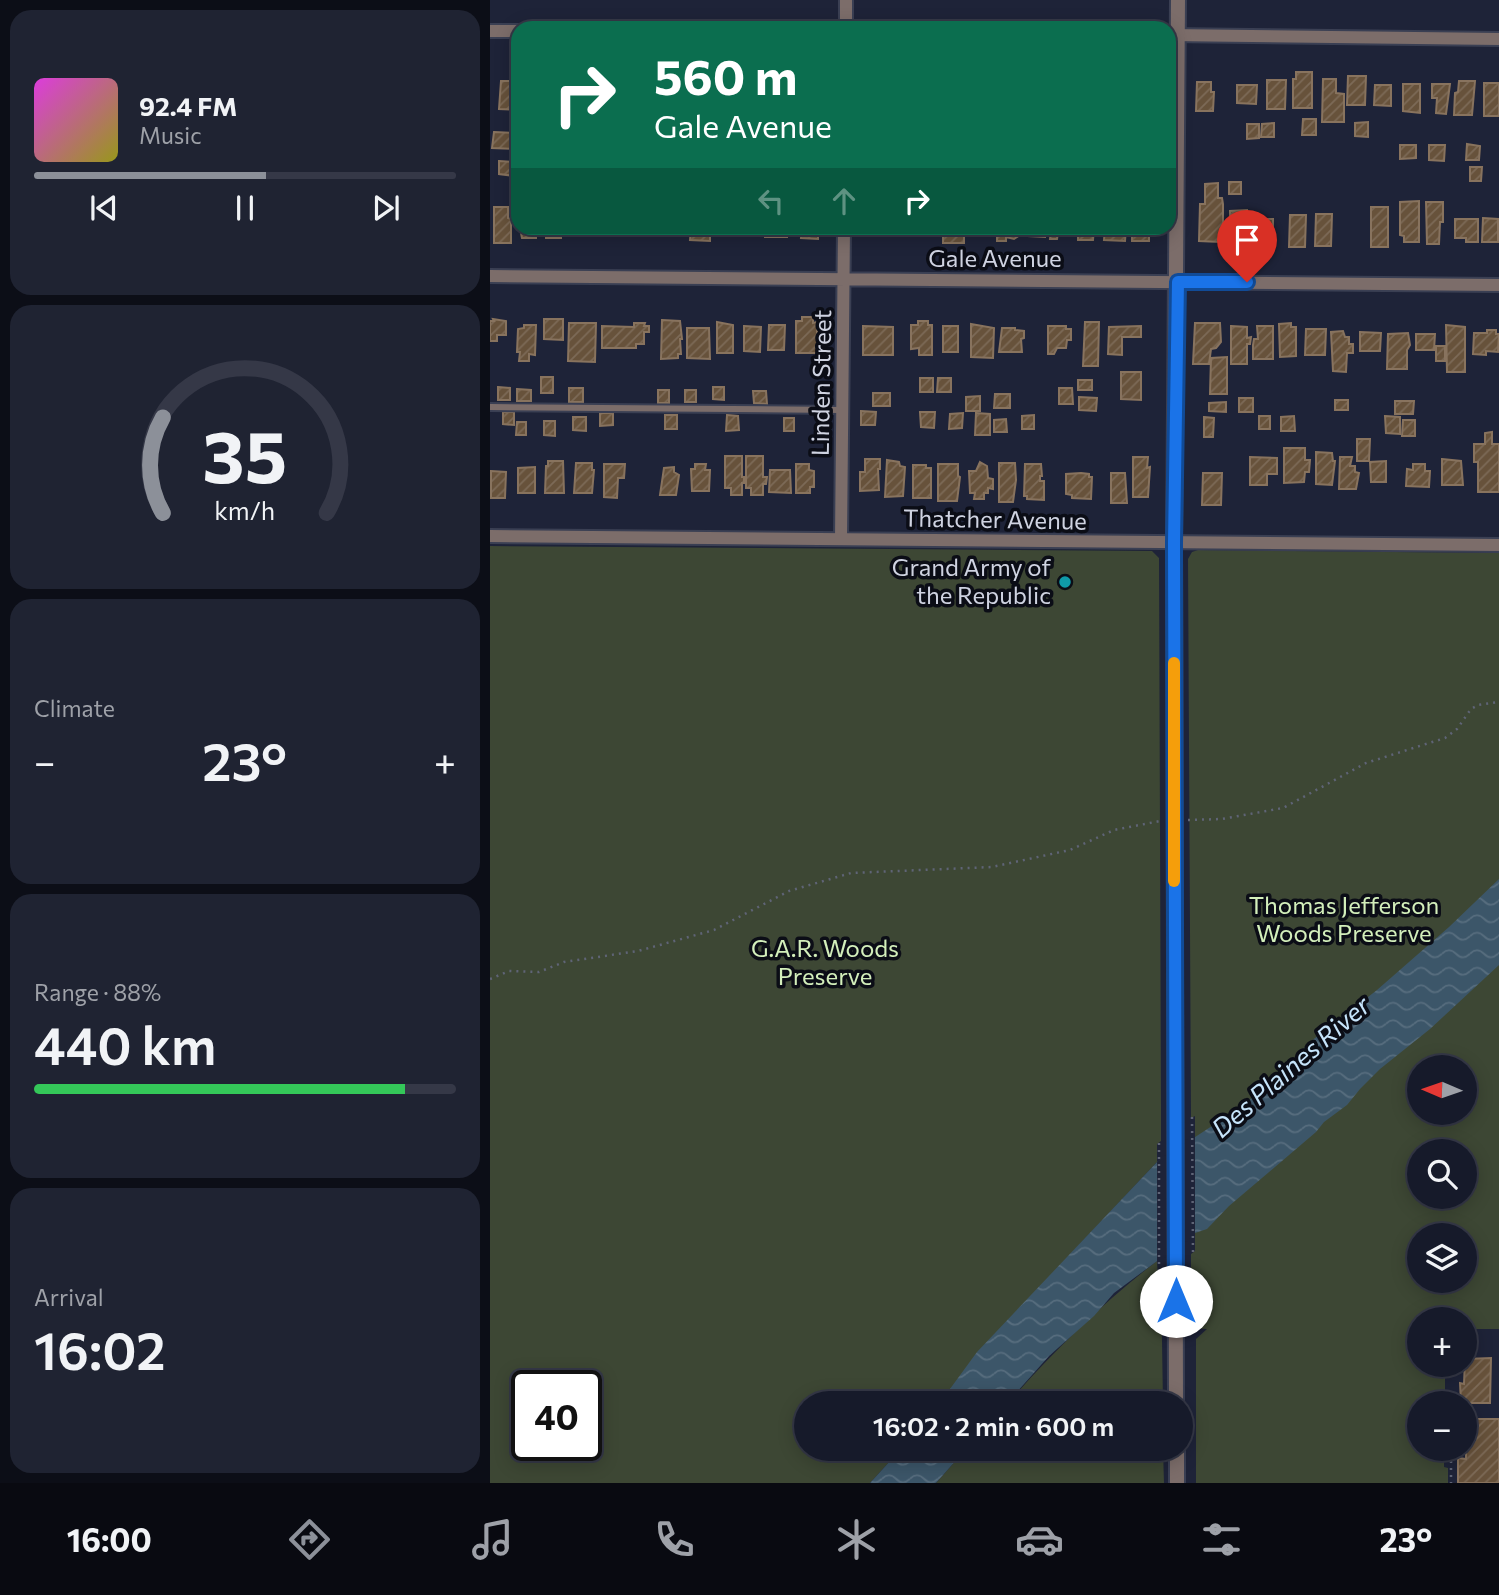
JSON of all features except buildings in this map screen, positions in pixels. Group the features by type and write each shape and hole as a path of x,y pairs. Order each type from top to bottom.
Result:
{"street":[{"path":"846,0 846,21"},
{"path":"1175,21 1178,0"},
{"path":"490,31 511,31"},
{"path":"1176,35 1499,39"},
{"path":"1176,183 1178,282 1174,543 1177,1391"},
{"name":"Linden Street","path":"841,539 844,235"},
{"name":"Gale Avenue","path":"490,276 1499,285"},
{"name":"Thatcher Avenue","path":"490,536 1499,545"},
{"path":"1177,1461 1177,1483"}],"lane":[{"path":"490,407 842,410"}],"path":[{"path":"1188,820 1222,819 1283,808 1366,763 1445,738 1457,729 1471,709 1478,705 1499,702"},
{"path":"490,979 509,971 539,971 564,962 638,951 714,930 789,891 851,873 992,867 1070,850 1114,830 1160,821"},
{"path":"1192,1117 1193,1253"},
{"path":"1159,1143 1159,1279"},
{"path":"1451,1461 1451,1483"}],"green space":[{"name":"G.A.R. Woods Preserve","path":"490,546 1152,551 1159,558 1161,1141 1157,1144 1157,1162 1078,1246 950,1391 794,1391 794,1461 890,1461 870,1483 490,1483"},
{"name":"Thomas Jefferson Woods Preserve","path":"1198,550 1499,553 1499,1329 1477,1329 1477,1307 1407,1307 1407,1377 1445,1377 1445,1391 1407,1391 1407,1461 1444,1461 1444,1467 1448,1468 1448,1483 1196,1483 1196,1339 1207,1329 1191,1328 1191,1254 1195,1251 1195,1116 1191,1118 1188,559 1192,552"},
{"path":"1157,1261 1158,1280 1161,1278 1163,1391 1019,1391 1079,1329"},
{"path":"955,1461 1163,1461 1164,1483 936,1483"}],"water":[{"name":"Des Plaines River","path":"1499,879 1499,965 1430,1029 1380,1069 1347,1105 1229,1206 1207,1229 1195,1233 1114,1293 1094,1316 1049,1356 1018,1391 948,1391 977,1352 1157,1162 1241,1107 1275,1078 1310,1042 1377,990"},
{"path":"890,1461 955,1461 936,1483 870,1483"}],"pier":[{"path":"1195,1133 1195,1235 1157,1264 1157,1162"}],"slow traffic":[{"path":"1174,663 1174,881"}],"place":[{"name":"Grand Army of the Republic","path":"1065,582"}],"route":[{"path":"1176,1301 1174,543 1178,282 1247,282"}]}
